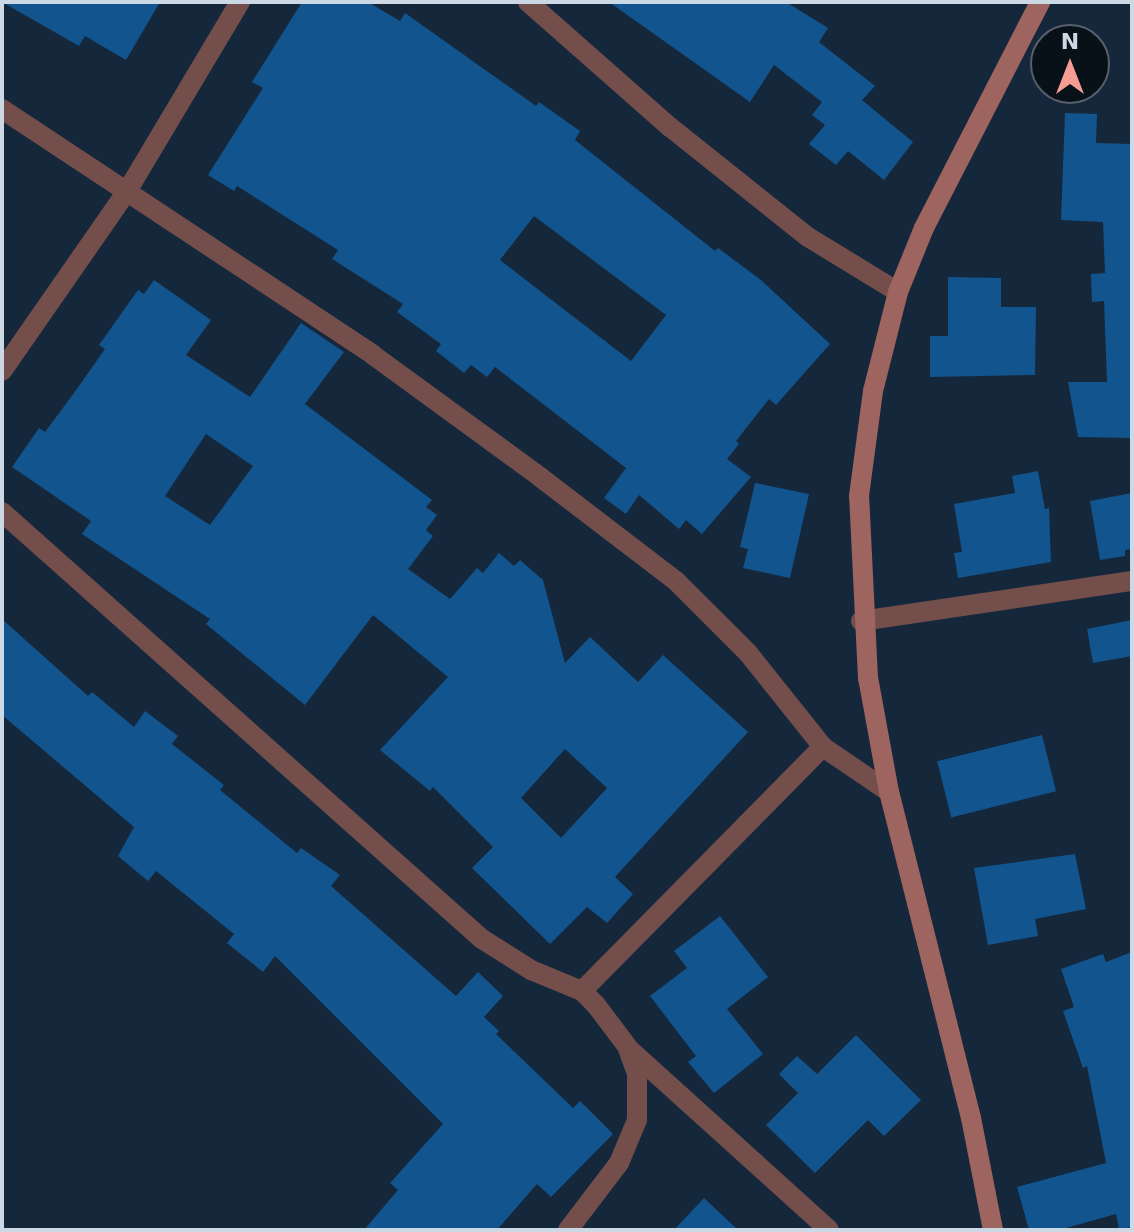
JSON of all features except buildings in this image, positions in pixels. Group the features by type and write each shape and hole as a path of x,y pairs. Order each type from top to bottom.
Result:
{"street":[{"path":"2,371 129,188 240,2"},
{"path":"528,2 670,127 808,237 898,292"},
{"path":"993,1230 971,1118 889,792 861,621 864,444 898,292 924,228 1040,2"},
{"path":"2,109 129,188 373,355 676,581 748,653 823,747 889,792"},
{"path":"2,512 482,939 531,970 582,991 627,1046 829,1230"},
{"path":"861,621 1132,581"},
{"path":"582,991 823,747"},
{"path":"568,1230 631,1141 639,1095 627,1046"}]}
